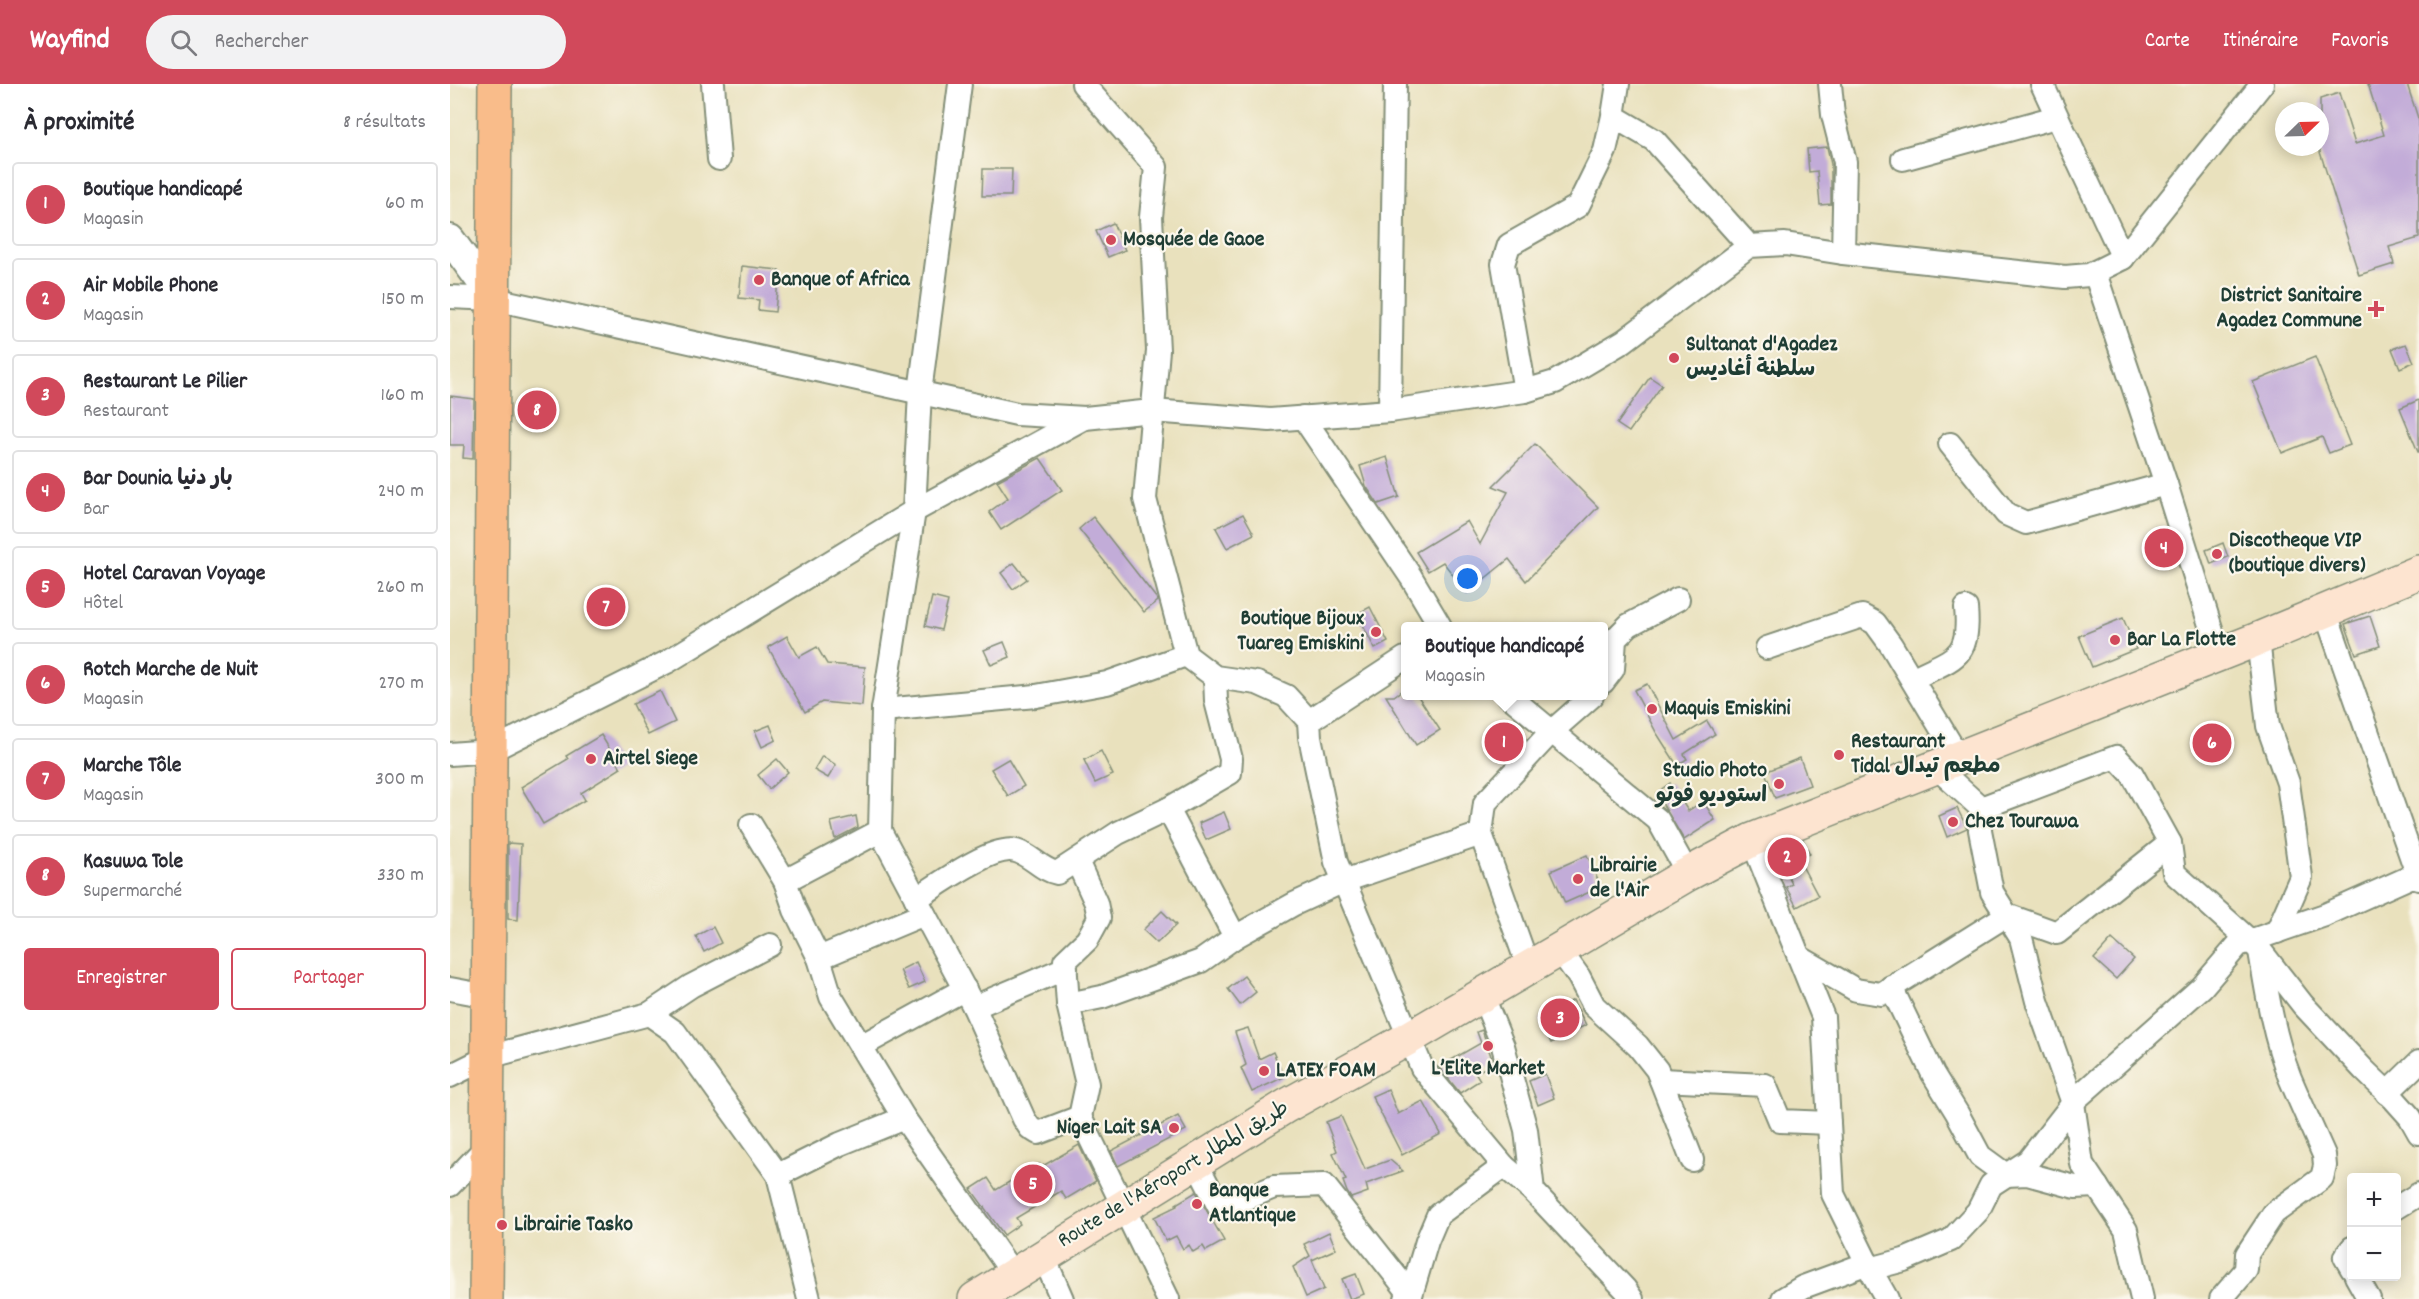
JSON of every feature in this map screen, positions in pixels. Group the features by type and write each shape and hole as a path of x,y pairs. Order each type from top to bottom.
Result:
{"main road":[{"path":"486,1299 495,84"},
{"name":"Route de l'Aéroport طريق المطار","path":"975,1299 1286,1106 1529,969 1688,874 1752,840 2258,639 2419,572"}],"street":[{"path":"713,84 719,159"},
{"path":"960,84 920,392 914,511 883,711 880,831 969,998 1030,1128 1038,1133 1080,1117"},
{"path":"1083,84 1156,167 1151,217 1158,350 1145,498 1186,655 1215,677 1257,683 1286,696 1309,721 1310,737 1336,862 1422,1068 1504,1166 1533,1191 1625,1288 1632,1299"},
{"path":"1390,411 1395,84"},
{"path":"1525,392 1503,264 1509,245 1578,206 1605,151 1614,116 1618,84"},
{"path":"1830,84 1833,115 1845,162 1843,253"},
{"path":"2042,84 2123,258"},
{"path":"450,297 494,299 1017,414 1085,418 1152,411 1270,420 1390,411 1525,392 1555,382 1624,341 1749,246 1785,244 1843,253 2065,277 2095,273 2123,258 2262,84"},
{"path":"1614,116 1654,140 1749,246"},
{"path":"1903,159 2056,117"},
{"path":"450,239 494,299"},
{"path":"2095,273 2166,484 2219,654"},
{"path":"1304,417 1411,577 1437,622"},
{"path":"450,754 490,752 667,662 914,511 1085,418"},
{"path":"1950,444 2006,514 2026,523 2166,484"},
{"path":"1608,676 1613,669 1615,639 1629,626 1678,598"},
{"path":"1912,679 1955,656 1964,646 1968,629 1966,608"},
{"path":"1783,1299 1803,1287 1869,1266 1904,1260 1951,1240 1978,1211 1991,1185 2028,1161 2073,1103 2202,987 2238,945 2254,946 2277,932 2325,915 2418,875 2325,611"},
{"path":"1767,648 1862,616 1875,623 1912,679 1948,763 1981,808 1980,830 1992,892 2021,938 2037,1001 2073,1103 2082,1164 2126,1230 2142,1299"},
{"path":"2258,639 2268,726 2288,783 2301,877 2277,932"},
{"path":"883,711 1048,694 1107,683 1186,655"},
{"path":"1309,721 1401,661"},
{"path":"819,958 920,907 970,864 1005,850 1017,851 1050,872 1057,873 1118,833 1168,809 1230,773 1231,759 1216,701 1215,677"},
{"path":"1514,700 1658,820 1688,874"},
{"path":"1529,969 1481,834 1485,803 1551,732 1587,700"},
{"path":"1981,808 2116,757 2132,774 2170,843 2174,873 2254,946 2304,1005 2410,1117 2419,1133"},
{"path":"1168,809 1235,937"},
{"path":"751,825 785,881 795,910 819,958 831,997 903,1118 1013,1274"},
{"path":"785,881 880,831"},
{"path":"1068,1004 1102,998 1201,961 1235,937 1294,904 1344,881 1481,834"},
{"path":"1752,840 1823,1017 1833,1194 1887,1299"},
{"path":"2007,915 2056,933 2170,843"},
{"path":"1077,861 1096,903 1099,918 1086,940 1065,961 1068,1004 1087,1084 1080,1117 1168,1299"},
{"path":"1799,957 1856,990 1881,994 2007,915"},
{"path":"450,1076 488,1057 649,1014 691,986 770,945"},
{"path":"2221,1299 2246,1270 2247,1254 2274,1213 2322,1178 2325,1166 2324,1155 2290,1077 2254,946"},
{"path":"1559,949 1579,977 1594,1006 1638,1046 1657,1070 1692,1160"},
{"path":"861,1046 969,998 1066,968"},
{"path":"1892,987 1932,1074 1957,1113 1980,1156 2006,1175 2027,1174 2075,1186 2097,1186"},
{"path":"450,989 489,996"},
{"path":"1482,994 1503,1046 1526,1130 1533,1191"},
{"path":"649,1014 675,1032 778,1175 810,1299"},
{"path":"2387,1093 2419,1062"},
{"path":"1661,1080 1765,1085 1780,1121 1829,1124"},
{"path":"778,1175 840,1143 903,1118"},
{"path":"450,1185 488,1146"},
{"path":"1196,1162 1220,1209 1274,1187 1324,1185 1408,1297"},
{"path":"1408,1297 1438,1215 1504,1166"},
{"path":"2401,1205 2419,1194"},
{"path":"1043,1255 1062,1299"},
{"path":"2359,1281 2369,1299"}],"building":[{"path":"2368,84 2407,84 2419,121 2419,238 2389,247 2394,264 2359,275 2321,156 2329,156 2329,102 2320,102 2320,99 2339,93 2355,144 2384,135"},
{"path":"1827,147 1831,164 1831,204 1820,205 1817,171 1809,172 1807,149"},
{"path":"983,169 1012,169 1011,196 982,196"},
{"path":"1113,223 1125,250 1108,257 1096,231"},
{"path":"742,266 779,270 775,312 758,310 759,300 739,298"},
{"path":"2406,344 2414,362 2400,368 2392,349"},
{"path":"2315,357 2350,445 2329,453 2322,437 2282,453 2253,382"},
{"path":"1650,377 1662,385 1629,432 1617,424"},
{"path":"450,396 474,399 473,459 463,458 464,445 450,445"},
{"path":"2419,400 2419,452 2418,452 2400,408"},
{"path":"1535,444 1598,507 1526,581 1509,559 1467,593 1443,562 1428,571 1416,552 1467,521 1480,544 1508,492 1493,486"},
{"path":"1387,457 1399,497 1378,504 1366,486 1360,466"},
{"path":"1040,458 1062,490 1001,530 989,512 1008,498 997,481"},
{"path":"1243,514 1254,534 1227,548 1216,528"},
{"path":"1093,517 1157,599 1158,601 1144,612 1079,529"},
{"path":"2223,543 2228,557 2211,564 2206,550"},
{"path":"1014,563 1027,579 1013,589 1001,573"},
{"path":"932,597 948,601 941,630 925,626"},
{"path":"1370,607 1388,642 1375,649 1357,614"},
{"path":"2370,616 2380,646 2356,654 2345,624"},
{"path":"2123,618 2136,649 2092,667 2079,636"},
{"path":"787,636 799,657 817,647 827,664 865,667 862,706 822,702 805,712 768,647"},
{"path":"1004,642 1010,657 991,665 984,650"},
{"path":"1647,684 1676,740 1707,721 1715,734 1684,754 1687,759 1677,765 1656,732 1634,690"},
{"path":"660,691 675,722 648,735 633,704"},
{"path":"1401,691 1401,700 1421,700 1440,730 1416,745 1386,696 1394,696"},
{"path":"770,725 776,740 762,747 755,731"},
{"path":"601,735 621,768 581,793 585,800 543,824 521,787 568,759 566,756"},
{"path":"1101,751 1113,775 1095,783 1084,760"},
{"path":"822,756 836,765 828,778 814,770"},
{"path":"1800,758 1810,785 1775,798 1765,772"},
{"path":"777,759 788,772 769,789 758,775"},
{"path":"1008,759 1024,786 1008,796 991,769"},
{"path":"1670,783 1688,811 1703,801 1715,820 1684,840 1656,793"},
{"name":"Chez Tourawa","path":"1957,808 1967,828 1947,837 1939,816"},
{"path":"1224,812 1231,829 1206,840 1199,823"},
{"path":"856,816 858,827 835,839 831,822"},
{"path":"1803,840 1810,854 1799,860 1818,896 1797,907 1786,887 1792,884 1776,853"},
{"path":"508,843 521,844 518,920 508,919"},
{"path":"1587,855 1601,887 1565,903 1551,871"},
{"path":"1162,911 1176,925 1157,943 1143,930"},
{"path":"713,927 721,943 704,952 696,936"},
{"path":"2112,939 2134,959 2116,979 2094,959"},
{"path":"916,962 925,982 909,989 900,970"},
{"path":"1244,976 1256,992 1240,1005 1228,989"},
{"path":"1573,1000 1586,1025 1551,1043 1539,1019"},
{"path":"1248,1028 1259,1059 1273,1052 1284,1077 1252,1092 1241,1068 1246,1065 1235,1032"},
{"path":"1482,1030 1494,1065 1475,1072 1480,1080 1460,1093 1439,1067 1481,1043 1477,1032"},
{"path":"1545,1074 1554,1098 1538,1105 1529,1081"},
{"path":"1388,1089 1398,1114 1423,1101 1441,1134 1402,1155 1372,1096"},
{"path":"1178,1116 1186,1130 1118,1166 1111,1151"},
{"path":"1341,1116 1365,1169 1390,1160 1403,1171 1366,1184 1368,1192 1351,1198 1343,1181 1346,1180 1333,1153 1337,1151 1326,1122"},
{"path":"1079,1145 1096,1181 1066,1199 1061,1191 1016,1218 1020,1224 1004,1235 971,1189 988,1178 996,1190 1039,1164 1041,1167"},
{"path":"1196,1192 1224,1241 1206,1251 1203,1246 1193,1252 1189,1245 1183,1249 1176,1236 1166,1241 1154,1217 1177,1206 1176,1204"},
{"path":"1329,1232 1336,1249 1312,1260 1324,1289 1306,1297 1293,1267 1310,1256 1304,1244"},
{"path":"1356,1274 1364,1294 1350,1299 1342,1279"}],"place":[{"name":"Mosquée de Gaoe","path":"1111,240"},
{"name":"Banque of Africa","path":"759,280"},
{"name":"District Sanitaire Agadez Commune","path":"2376,309"},
{"name":"Sultanat d'Agadez سلطنة أغاديس","path":"1674,358"},
{"name":"Kasuwa Tole","path":"537,410"},
{"name":"Bar Dounia بار دنيا","path":"2164,548"},
{"name":"Discotheque VIP (boutique divers)","path":"2217,554"},
{"name":"Marche Tôle","path":"606,607"},
{"name":"Boutique Bijoux Tuareg Emiskini","path":"1376,632"},
{"name":"Bar La Flotte","path":"2115,640"},
{"name":"Maquis Emiskini","path":"1652,709"},
{"name":"Boutique handicapé","path":"1504,742"},
{"name":"Rotch Marche de Nuit","path":"2212,743"},
{"name":"Restaurant Tidal مطعم تيدال","path":"1839,755"},
{"name":"Airtel Siege","path":"591,759"},
{"name":"Studio Photo استوديو فوتو","path":"1779,784"},
{"name":"Chez Tourawa","path":"1953,822"},
{"name":"Air Mobile Phone","path":"1787,857"},
{"name":"Librairie de l'Air","path":"1578,879"},
{"name":"Restaurant Le Pilier","path":"1560,1018"},
{"name":"L’Elite Market","path":"1488,1046"},
{"name":"LATEX FOAM","path":"1264,1071"},
{"name":"Niger Lait SA","path":"1174,1128"},
{"name":"Hotel Caravan Voyage","path":"1033,1184"},
{"name":"Banque Atlantique","path":"1197,1204"},
{"name":"Librairie Tasko","path":"502,1225"}]}
